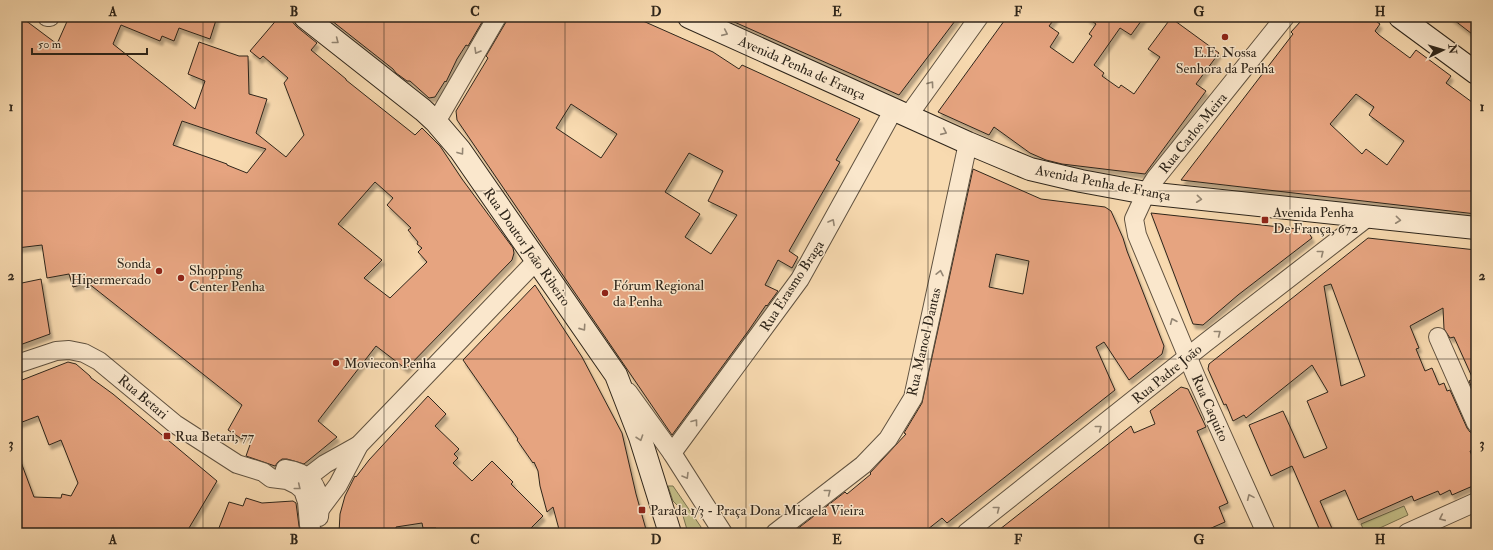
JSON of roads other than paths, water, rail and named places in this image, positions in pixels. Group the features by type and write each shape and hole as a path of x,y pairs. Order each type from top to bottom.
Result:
{"main road":[{"name":"Rua Doutor João Ribeiro","path":"305,17 414,102 436,122 460,150 616,375 640,436 670,533"},
{"name":"Avenida Penha de França","path":"689,17 968,143 1030,169 1146,194 1476,228"},
{"path":"1400,17 1476,73"}],"street":[{"path":"436,122 497,17"},
{"name":"Rua Erasmo Braga","path":"672,453 800,279 901,112 979,17"},
{"name":"Rua Carlos Meira","path":"1146,194 1155,180 1285,17"},
{"name":"Rua Manoel Dantas","path":"775,533 863,465 888,439 913,398 968,143"},
{"name":"Rua Caquito","path":"1146,194 1134,219 1137,235 1188,357 1266,533"},
{"name":"Rua Padre João","path":"966,533 1368,217"},
{"path":"320,509 338,485 359,445 536,260"},
{"path":"1438,338 1476,423"},
{"name":"Rua Betari","path":"17,364 56,351 69,350 84,353 99,361 175,424 237,464 263,472 271,478 287,480 297,485 303,490 307,502 309,525 314,533"},
{"path":"616,375 672,453 723,533"},
{"path":"308,477 325,464 359,445"},
{"name":"Rua Betari","path":"263,472 275,467 294,470 308,477 314,483 320,509 318,524 314,533"},
{"path":"1407,533 1476,502"}],"place":[{"name":"E.E. Nossa Senhora da Penha","path":"1225,37"},
{"name":"Avenida Penha De França, 672","path":"1265,220"},
{"name":"Sonda Hipermercado","path":"159,271"},
{"name":"Shopping Center Penha","path":"181,278"},
{"name":"Fórum Regional da Penha","path":"605,293"},
{"name":"Moviecon Penha","path":"336,363"},
{"name":"Rua Betari, 77","path":"167,436"},
{"name":"Parada 1/3 - Praça Dona Micaela Vieira","path":"642,510"}]}
